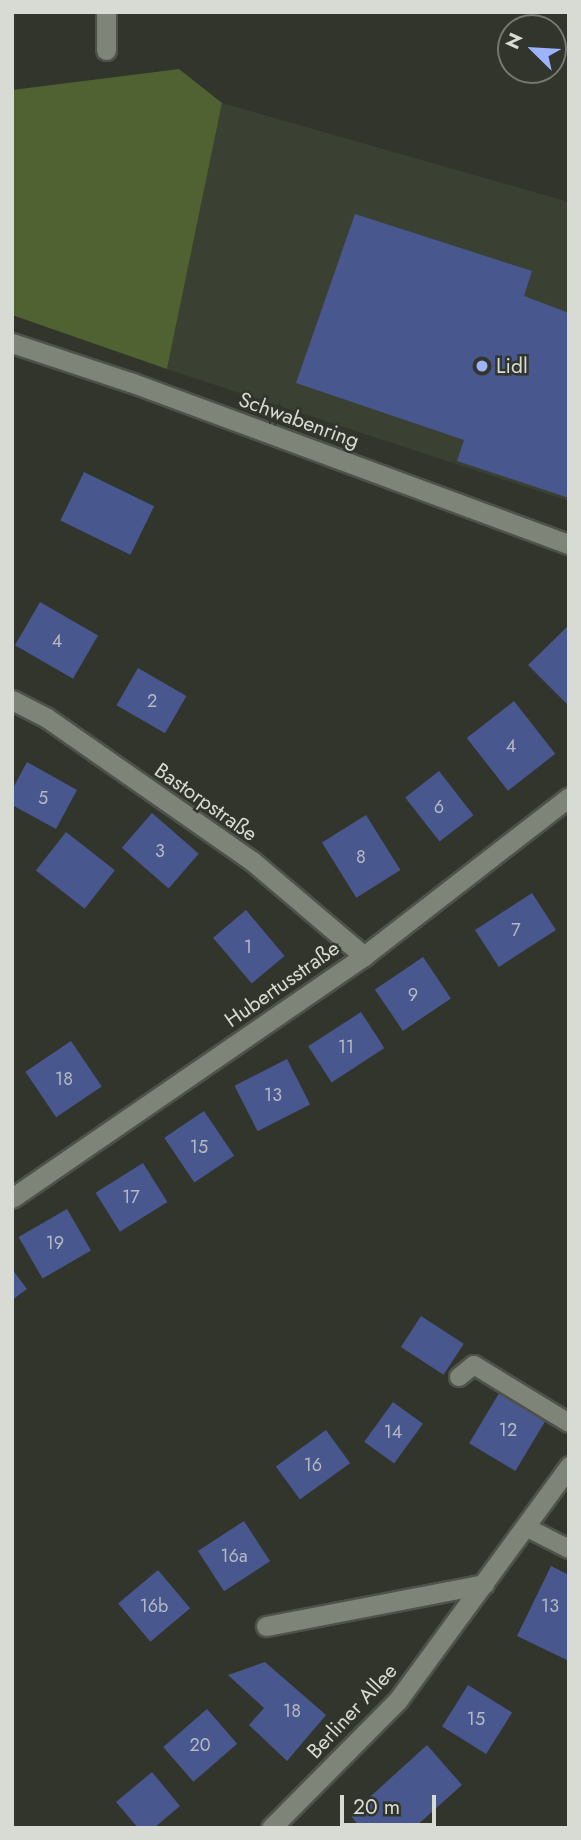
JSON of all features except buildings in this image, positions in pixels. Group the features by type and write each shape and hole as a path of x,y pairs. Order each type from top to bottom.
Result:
{"street":[{"path":"106,12 106,50"},
{"name":"Schwabenring","path":"12,343 130,382 569,544"},
{"name":"Bastorpstraße","path":"12,700 47,718 253,861 364,956"},
{"name":"Hubertusstraße","path":"12,1198 364,956 569,796"},
{"name":"Berliner Allee","path":"271,1828 398,1700 569,1466"},
{"path":"266,1626 484,1584"}],"lane":[{"path":"459,1377 474,1365 569,1423"},
{"path":"526,1527 569,1549"}],"shaded area":[{"path":"222,103 569,202 569,501 167,369"}],"green space":[{"path":"179,69 222,103 167,369 12,315 12,90"}],"place":[{"name":"Lidl","path":"482,366"}]}
